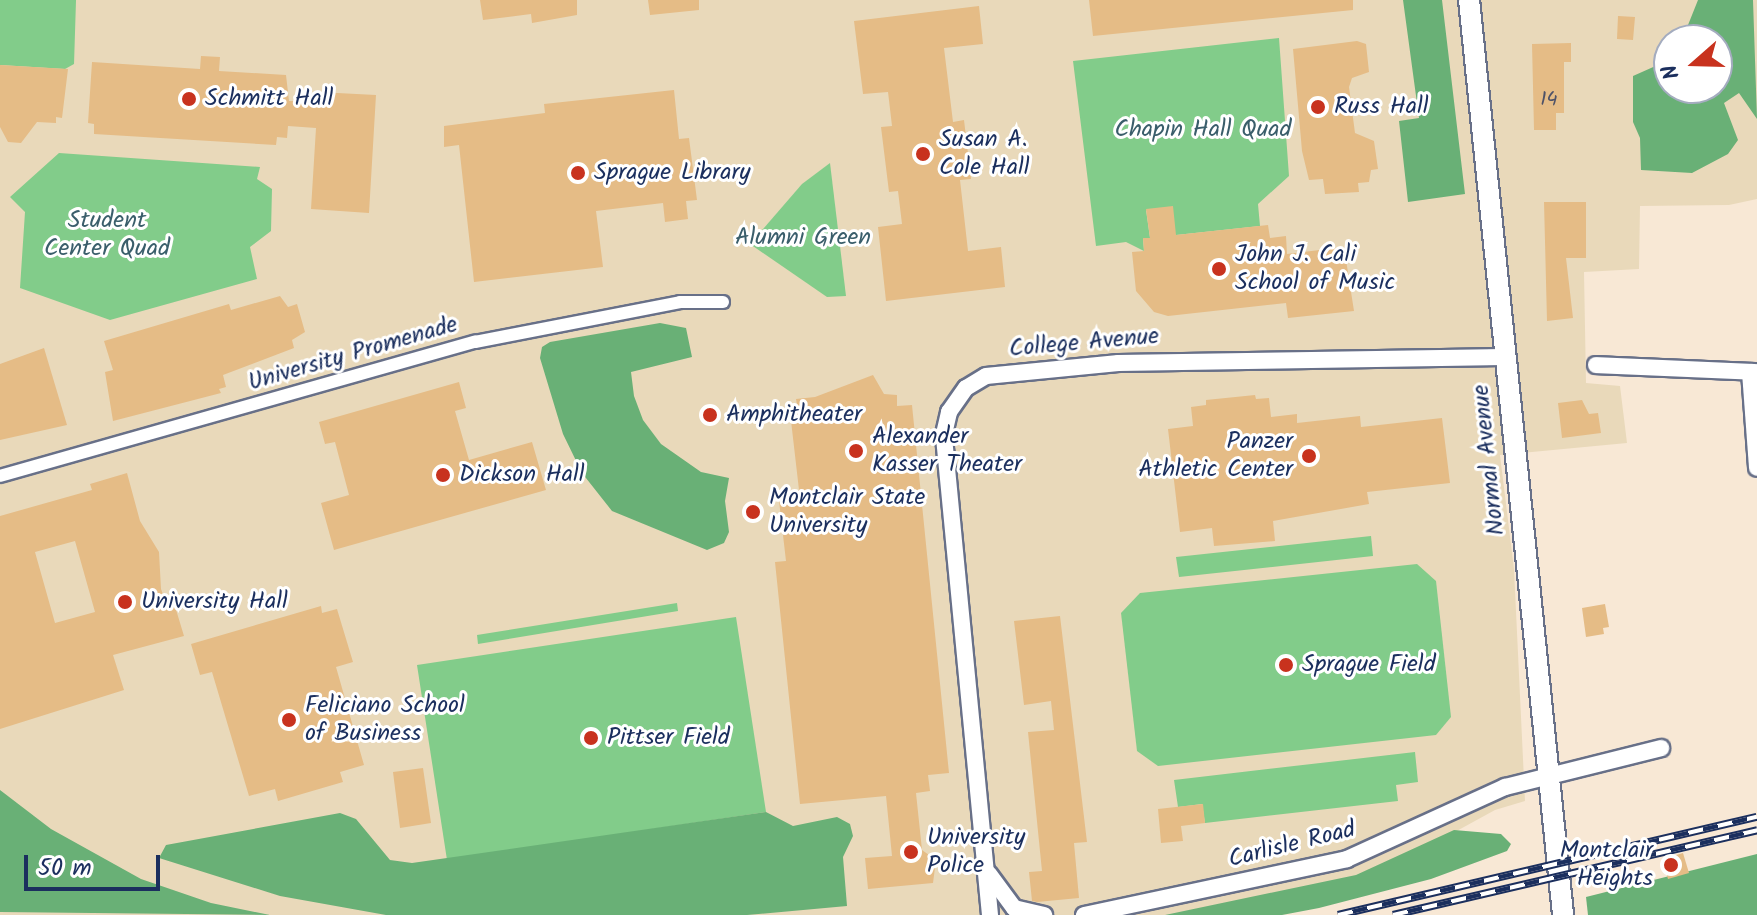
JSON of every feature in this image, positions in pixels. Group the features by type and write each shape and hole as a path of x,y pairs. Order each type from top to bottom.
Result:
{"street":[{"name":"Normal Avenue","path":"1469,0 1563,915"},
{"name":"University Promenade","path":"0,476 475,342 680,302 723,302"},
{"name":"College Avenue","path":"990,915 944,434 949,412 966,388 986,376 1104,364 1504,357"},
{"path":"1596,365 1754,372 1757,468"},
{"name":"Carlisle Road","path":"1084,915 1347,859 1491,793 1547,774 1661,748"},
{"path":"985,866 999,894 1014,908 1044,915"}],"shaded area":[{"name":"Montclair State University","path":"0,0 1757,0 1757,199 1729,205 1640,206 1639,269 1584,272 1586,383 1620,386 1627,443 1500,455 1514,569 1525,801 1495,810 1349,890 1220,915 0,915"}],"green space":[{"path":"0,0 76,0 74,64 65,69 0,65"},
{"path":"1403,0 1442,0 1465,194 1408,202 1399,121 1419,118"},
{"path":"1698,0 1753,0 1757,119 1739,93 1733,97 1733,24 1688,24"},
{"name":"Chapin Hall Quad","path":"1279,38 1289,176 1258,204 1260,226 1176,235 1146,210 1150,238 1143,239 1144,251 1126,242 1096,246 1073,61"},
{"path":"1653,67 1653,104 1724,104 1738,140 1728,154 1692,173 1641,170 1640,138 1633,122 1633,76"},
{"name":"Student Center Quad","path":"59,153 260,167 257,179 272,189 271,231 250,247 257,279 110,320 20,288 25,212 10,197"},
{"name":"Alumni Green","path":"830,163 846,296 827,297 750,244 802,184"},
{"path":"660,323 686,328 692,357 631,372 634,396 643,420 661,444 701,472 729,478 725,501 729,532 724,543 707,550 612,511 582,473 563,434 540,358 542,347 550,342"},
{"path":"1371,536 1373,556 1179,577 1176,557"},
{"name":"Sprague Field","path":"1417,564 1436,581 1451,717 1436,735 1158,766 1137,751 1121,613 1140,593"},
{"path":"677,603 678,611 478,644 477,635"},
{"name":"Pittser Field","path":"736,617 766,812 447,860 417,665"},
{"path":"1415,752 1418,782 1396,785 1398,801 1205,823 1202,804 1178,807 1174,780"},
{"path":"0,790 51,829 141,879 211,903 270,915 0,912"},
{"path":"766,812 793,826 837,817 850,824 853,836 843,857 847,906 747,915 386,915 280,896 159,858 166,845 340,813 356,819 390,860 412,863"},
{"path":"1454,830 1501,834 1511,844 1507,851 1431,879 1319,908 1282,915 1165,915 1356,875"},
{"path":"1757,854 1757,915 1588,915 1586,897"}],"building":[{"path":"480,0 577,0 577,15 532,23 531,14 483,20"},
{"path":"648,0 699,0 699,10 650,15"},
{"path":"1089,0 1353,0 1353,10 1093,36"},
{"name":"Susan A. Cole Hall","path":"979,6 983,44 944,48 953,122 964,120 971,179 960,180 968,251 1001,247 1005,287 886,301 878,227 902,224 898,191 889,192 881,127 892,126 888,92 863,94 854,21"},
{"path":"1618,16 1635,17 1633,40 1617,39"},
{"name":"Russ Hall","path":"1357,41 1366,44 1369,72 1352,78 1349,87 1355,133 1374,141 1378,169 1371,170 1369,182 1358,183 1359,192 1325,194 1323,179 1309,180 1302,151 1293,49"},
{"path":"1571,43 1571,62 1564,62 1564,113 1556,113 1556,130 1534,130 1532,44"},
{"name":"Schmitt Hall","path":"201,56 220,57 219,71 286,75 289,101 318,102 318,92 376,95 369,213 311,209 316,128 288,126 287,138 277,137 276,145 94,134 94,124 88,123 92,62 200,69"},
{"path":"0,65 68,69 62,118 56,117 56,123 37,122 21,143 8,142 0,127"},
{"name":"Sprague Library","path":"674,90 679,139 689,138 697,200 686,201 688,219 665,222 663,203 596,211 603,267 474,282 459,145 444,147 444,126 545,113 544,104"},
{"path":"1544,202 1586,202 1586,258 1566,258 1573,318 1547,321"},
{"path":"1173,206 1176,235 1268,225 1270,238 1286,236 1287,254 1344,247 1354,311 1288,318 1286,303 1168,316 1154,312 1136,291 1132,252 1144,251 1143,238 1150,238 1146,209"},
{"path":"280,296 288,307 297,304 305,332 292,340 294,348 223,375 226,387 219,389 221,393 113,421 105,372 113,370 104,341 229,304 231,310"},
{"path":"44,348 67,425 0,440 0,364"},
{"path":"873,375 884,394 897,395 897,406 912,405 949,773 928,775 930,791 916,793 922,850 936,860 933,883 868,889 865,858 892,856 886,796 800,804 775,562 786,561 778,492 799,490 790,412 798,411 796,399 815,397"},
{"name":"Dickson Hall","path":"459,382 466,408 455,411 469,460 532,442 546,490 334,550 321,503 349,495 335,442 325,444 319,422"},
{"name":"Panzer Athletic Center","path":"1255,395 1256,399 1269,398 1271,417 1297,414 1297,423 1360,416 1361,427 1442,418 1450,483 1367,492 1369,504 1273,521 1275,541 1214,546 1212,528 1180,532 1168,429 1193,426 1191,407 1206,405 1206,400"},
{"path":"1582,400 1589,414 1598,413 1601,433 1562,438 1558,403"},
{"name":"University Hall","path":"127,473 140,521 159,552 161,589 167,605 174,603 184,636 113,655 124,690 0,729 0,516 92,490 90,484","holes":["75,541 95,612 55,623 35,552"]},
{"path":"1605,604 1609,627 1603,628 1604,634 1586,637 1582,608"},
{"name":"Feliciano School of Business","path":"321,606 322,613 337,609 353,662 336,667 364,765 340,772 343,782 278,801 275,789 249,796 212,672 200,675 191,644"},
{"path":"1060,616 1087,842 1074,843 1079,898 1037,902 1032,901 1029,872 1042,871 1028,732 1054,730 1051,701 1024,705 1014,621"},
{"path":"423,768 431,823 400,828 393,772"},
{"path":"1203,804 1205,823 1181,826 1183,841 1161,843 1158,809"},
{"path":"1683,853 1689,873 1668,879 1662,859"}],"railway":[{"path":"1338,915 1757,817"},
{"path":"1393,915 1757,830"}],"place":[{"name":"Schmitt Hall","path":"189,99"},
{"name":"Russ Hall","path":"1318,107"},
{"name":"Susan A. Cole Hall","path":"923,154"},
{"name":"Sprague Library","path":"578,173"},
{"name":"John J. Cali School of Music","path":"1219,269"},
{"name":"Amphitheater","path":"710,415"},
{"name":"Alexander Kasser Theater","path":"856,451"},
{"name":"Panzer Athletic Center","path":"1309,456"},
{"name":"Dickson Hall","path":"443,475"},
{"name":"Montclair State University","path":"753,512"},
{"name":"University Hall","path":"125,602"},
{"name":"Sprague Field","path":"1286,665"},
{"name":"Feliciano School of Business","path":"289,720"},
{"name":"Pittser Field","path":"591,738"},
{"name":"University Police","path":"911,852"},
{"name":"Montclair Heights","path":"1671,865"}]}
